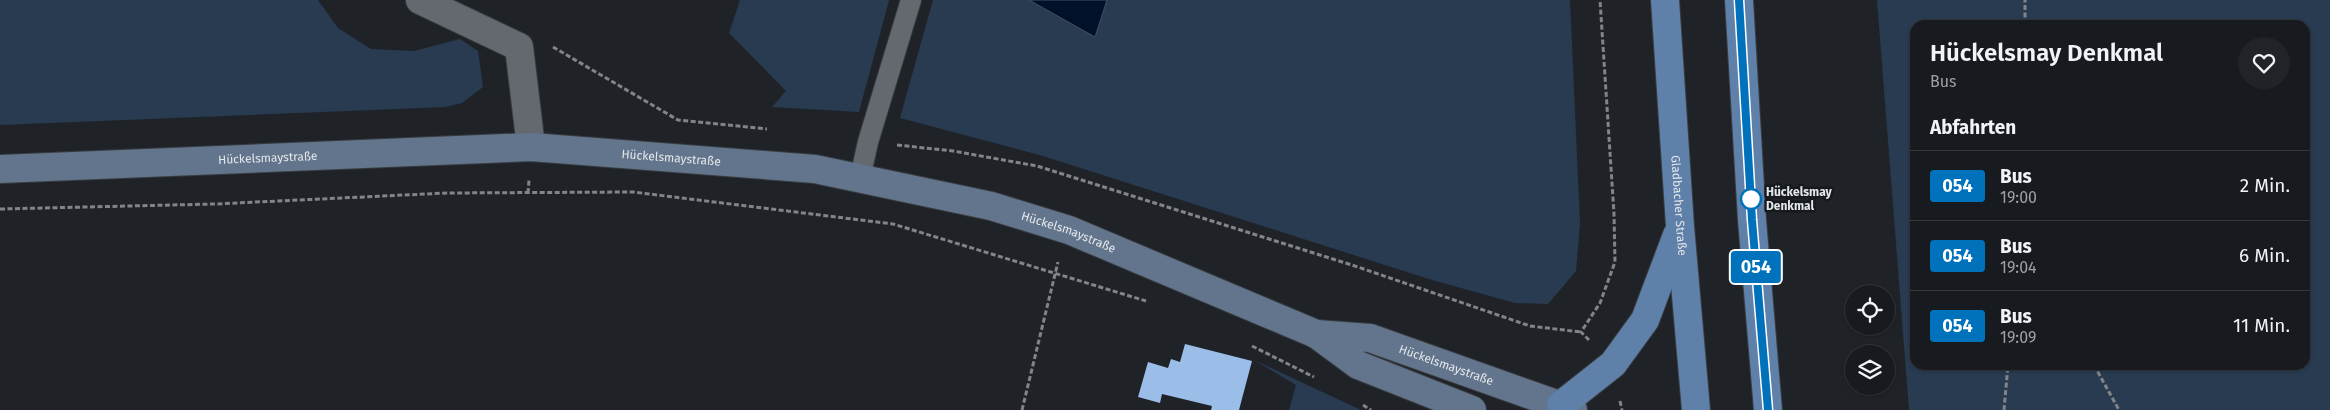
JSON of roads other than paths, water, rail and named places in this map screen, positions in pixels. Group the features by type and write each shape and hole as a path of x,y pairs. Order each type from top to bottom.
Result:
{"main road":[{"name":"Gladbacher Straße","path":"1665,0 1680,226 1696,410"},
{"path":"1739,0 1752,220 1768,410"},
{"name":"Hückelsmaystraße","path":"0,169 531,147 815,169 991,206 1069,230 1316,334 1358,365 1472,410"},
{"path":"1567,407 1613,364 1645,320 1680,226"},
{"name":"Hückelsmaystraße","path":"1316,334 1370,338 1567,407"}],"street":[{"path":"420,0 519,47 531,147"}],"lane":[{"path":"860,178 868,142 911,0"}],"place":[{"name":"Hückelsmay Denkmal","path":"1751,199"}]}
